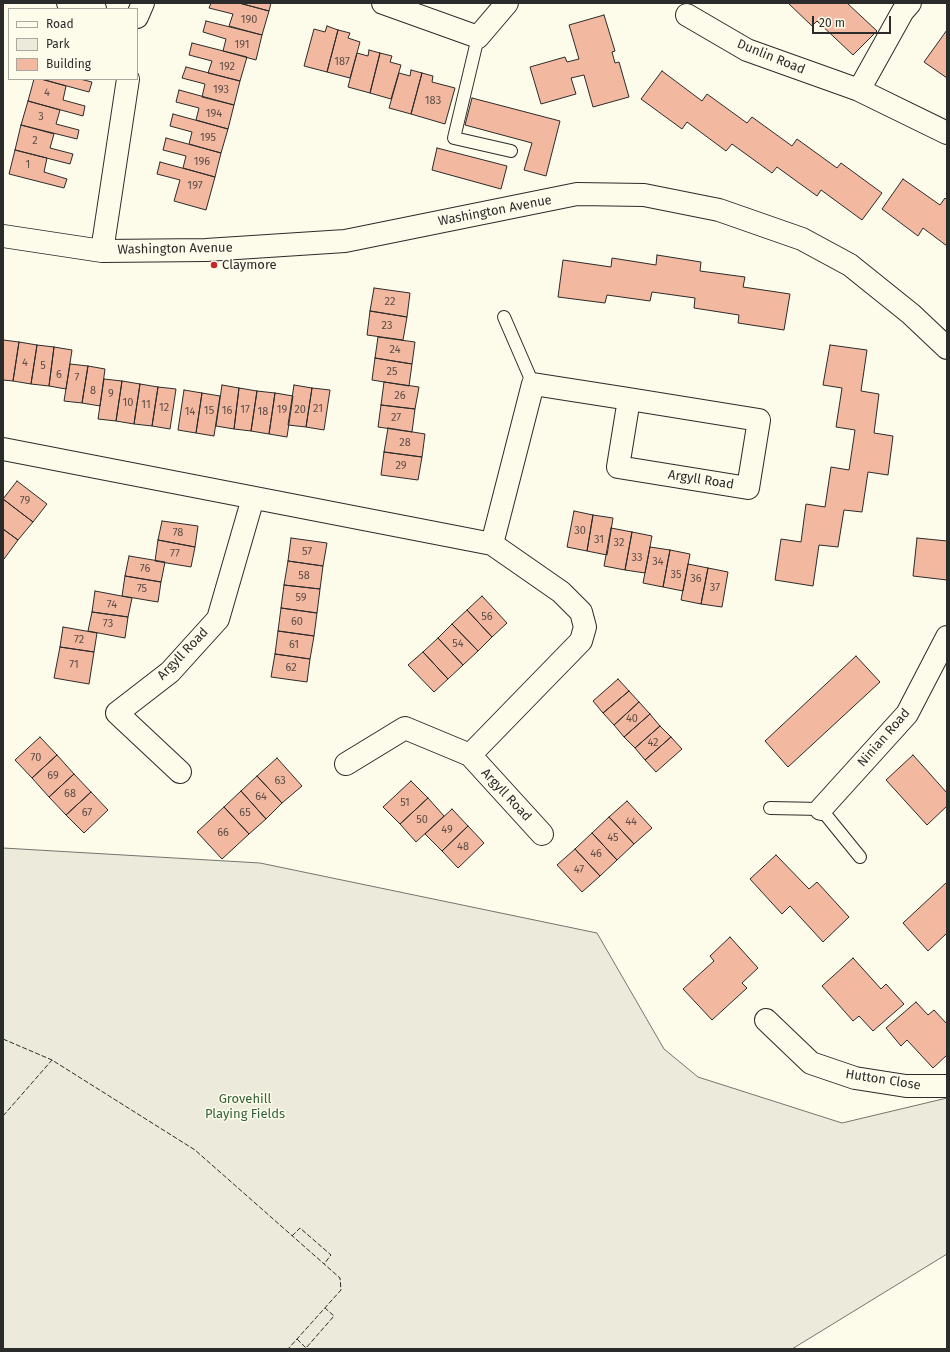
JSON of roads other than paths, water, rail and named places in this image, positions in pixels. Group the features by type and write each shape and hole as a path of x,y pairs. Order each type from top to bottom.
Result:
{"street":[{"path":"68,3 90,8"},
{"path":"138,15 143,3"},
{"path":"383,3 478,37 507,3"},
{"path":"859,90 903,12 910,3"},
{"name":"Dunlin Road","path":"687,15 747,50 859,90 947,133"},
{"path":"102,251 128,80"},
{"name":"Washington Avenue","path":"3,236 102,251 206,250 345,241 577,194 644,195 719,210 802,239 850,265 911,314 947,348"},
{"path":"492,544 533,384"},
{"name":"Argyll Road","path":"533,384 629,399 759,420 748,488 618,467 629,399"},
{"path":"3,449 492,544 561,592 581,612 586,626 581,641 470,755"},
{"name":"Argyll Road","path":"180,772 117,712 170,672 218,619 253,498"},
{"name":"Ninian Road","path":"821,809 907,714 947,637"},
{"name":"Argyll Road","path":"346,764 405,728 470,755 542,834"},
{"name":"Hutton Close","path":"766,1020 811,1063 855,1078 906,1086 947,1086"}],"lane":[{"path":"478,37 454,138 511,150"},
{"path":"504,317 533,384"},
{"path":"770,808 821,809 860,857"}],"place":[{"name":"Claymore","path":"214,265"}],"park label":[{"name":"Grovehill Playing Fields","path":"245,1106"}]}
